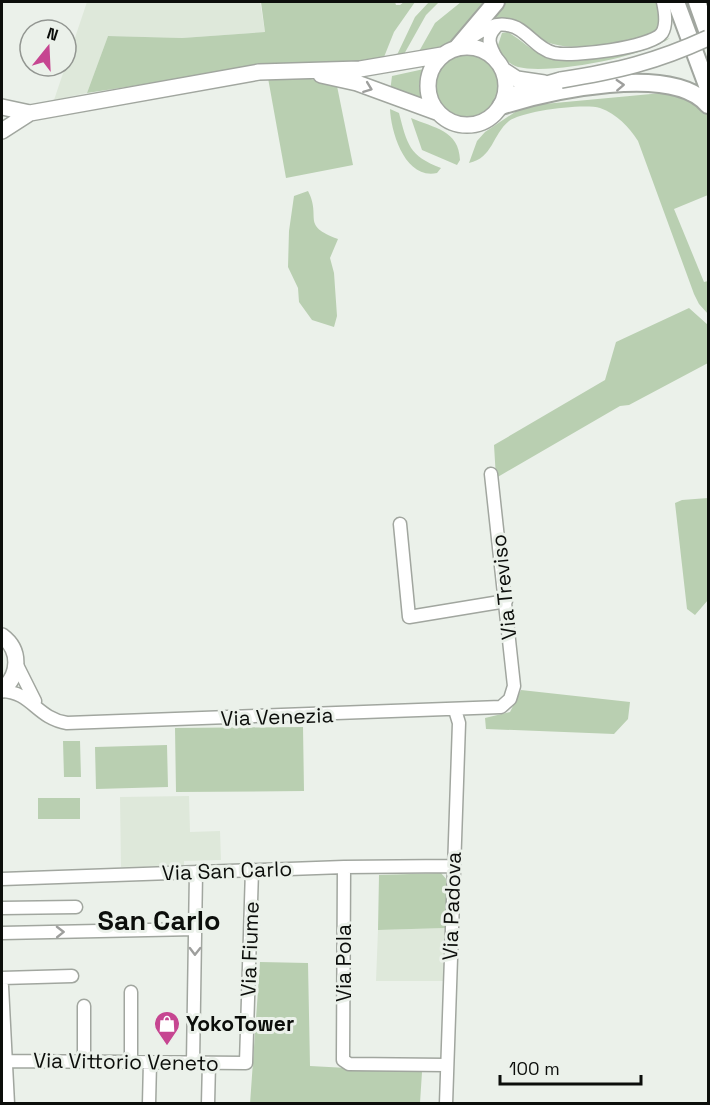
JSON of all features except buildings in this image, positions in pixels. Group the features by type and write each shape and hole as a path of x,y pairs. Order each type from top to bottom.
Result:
{"highway":[{"path":"458,47 496,2"},
{"path":"676,2 708,88"},
{"path":"697,2 708,33"},
{"path":"501,106 562,89 662,83 680,86 708,105"}],"main road":[{"path":"291,69 357,83 439,113 455,123 475,124 487,120 519,92 544,83 624,70 673,54 708,38"},
{"path":"2,107 30,113 259,72 291,69 360,69 442,55 458,47 478,48 490,54 517,79 544,83"},
{"path":"439,113 430,98 428,80 434,64 442,55"},
{"path":"501,66 507,84 501,106"},
{"path":"2,131 30,113"},
{"path":"2,636 10,644 16,663 12,679 2,690"}],"street":[{"path":"458,47 488,28 499,24 517,28 539,46 555,53 592,52 651,41 661,35 664,27 663,2"},
{"path":"499,24 491,33 489,44 501,66"},
{"name":"Via Treviso","path":"491,474 514,686 510,699"},
{"path":"400,524 409,617 506,601"},
{"path":"16,663 27,689 44,715"},
{"name":"Via Venezia","path":"2,690 24,696 44,715 54,721 67,723 455,710 501,706 510,699"},
{"name":"Via Padova","path":"446,1104 459,723 455,710"},
{"name":"Via San Carlo","path":"2,879 344,867 453,866"},
{"name":"Via Pola","path":"344,867 344,1060 349,1064 446,1065"},
{"name":"Via Fiume","path":"246,1063 252,870"},
{"path":"194,1063 196,872"},
{"path":"2,908 76,907"},
{"path":"2,933 196,929"},
{"path":"2,978 72,976"},
{"path":"2,986 4,1061 8,1104"},
{"path":"130,1062 131,992"},
{"path":"84,1006 84,1062"},
{"name":"Via Vittorio Veneto","path":"4,1061 246,1063"},
{"path":"149,1104 150,1062"},
{"path":"208,1104 209,1063"}],"shaded area":[{"path":"87,2 260,2 265,32 182,38 108,36 87,93 54,100 61,78 78,78 78,29"},
{"path":"189,796 190,832 220,831 221,860 184,861 184,866 121,867 120,797"},
{"path":"445,928 443,981 376,981 378,930"}],"green space":[{"path":"261,2 395,2 396,5 400,5 404,2 415,2 394,32 384,57 344,63 271,65 87,93 108,36 182,38 265,32"},
{"path":"429,2 439,2 426,15 403,56 396,57 415,17"},
{"path":"461,2 488,2 458,36 441,47 417,55 435,23"},
{"path":"502,2 657,2 659,28 650,35 614,43 564,46 543,40 516,21 500,19 488,23"},
{"path":"508,32 542,55 575,61 609,56 670,38 640,52 619,58 551,69 532,69 513,65 500,53 498,45 502,33"},
{"path":"461,55 473,55 489,64 496,74 498,86 496,98 489,108 473,117 461,117 450,112 441,103 436,92 436,80 441,69 450,60"},
{"path":"424,69 419,85 423,104 390,92 392,76"},
{"path":"292,74 337,86 353,165 286,178 268,78"},
{"path":"662,93 688,100 699,106 708,116 708,195 674,209 704,282 708,281 708,314 694,294 638,141 617,117 600,108 568,107 516,117 503,127 483,156 469,163 477,141 485,132 521,108"},
{"path":"390,109 399,113 411,148 422,159 441,168 437,173 426,173 416,169 408,162 393,130"},
{"path":"411,118 450,136 459,150 460,160 457,165 422,150"},
{"path":"308,191 312,200 316,225 326,234 338,239 330,258 334,273 337,316 334,327 312,320 299,302 298,288 288,267 289,231 294,196"},
{"path":"689,308 708,325 708,363 629,405 620,406 496,478 494,445 605,380 616,342"},
{"path":"708,498 708,600 695,615 687,609 675,503 682,500"},
{"path":"521,690 630,702 628,719 614,734 486,729 485,718 510,712"},
{"path":"303,727 304,791 176,792 175,728"},
{"path":"63,741 80,741 81,777 64,777"},
{"path":"167,745 168,787 96,789 95,747"},
{"path":"38,798 80,798 80,819 38,819"},
{"path":"441,873 447,880 445,928 378,930 379,875"},
{"path":"260,962 308,963 310,1066 422,1072 420,1103 250,1104"}],"place":[{"name":"YokoTower","path":"167,1047"}],"district":[{"name":"San Carlo","path":"159,921"}]}
